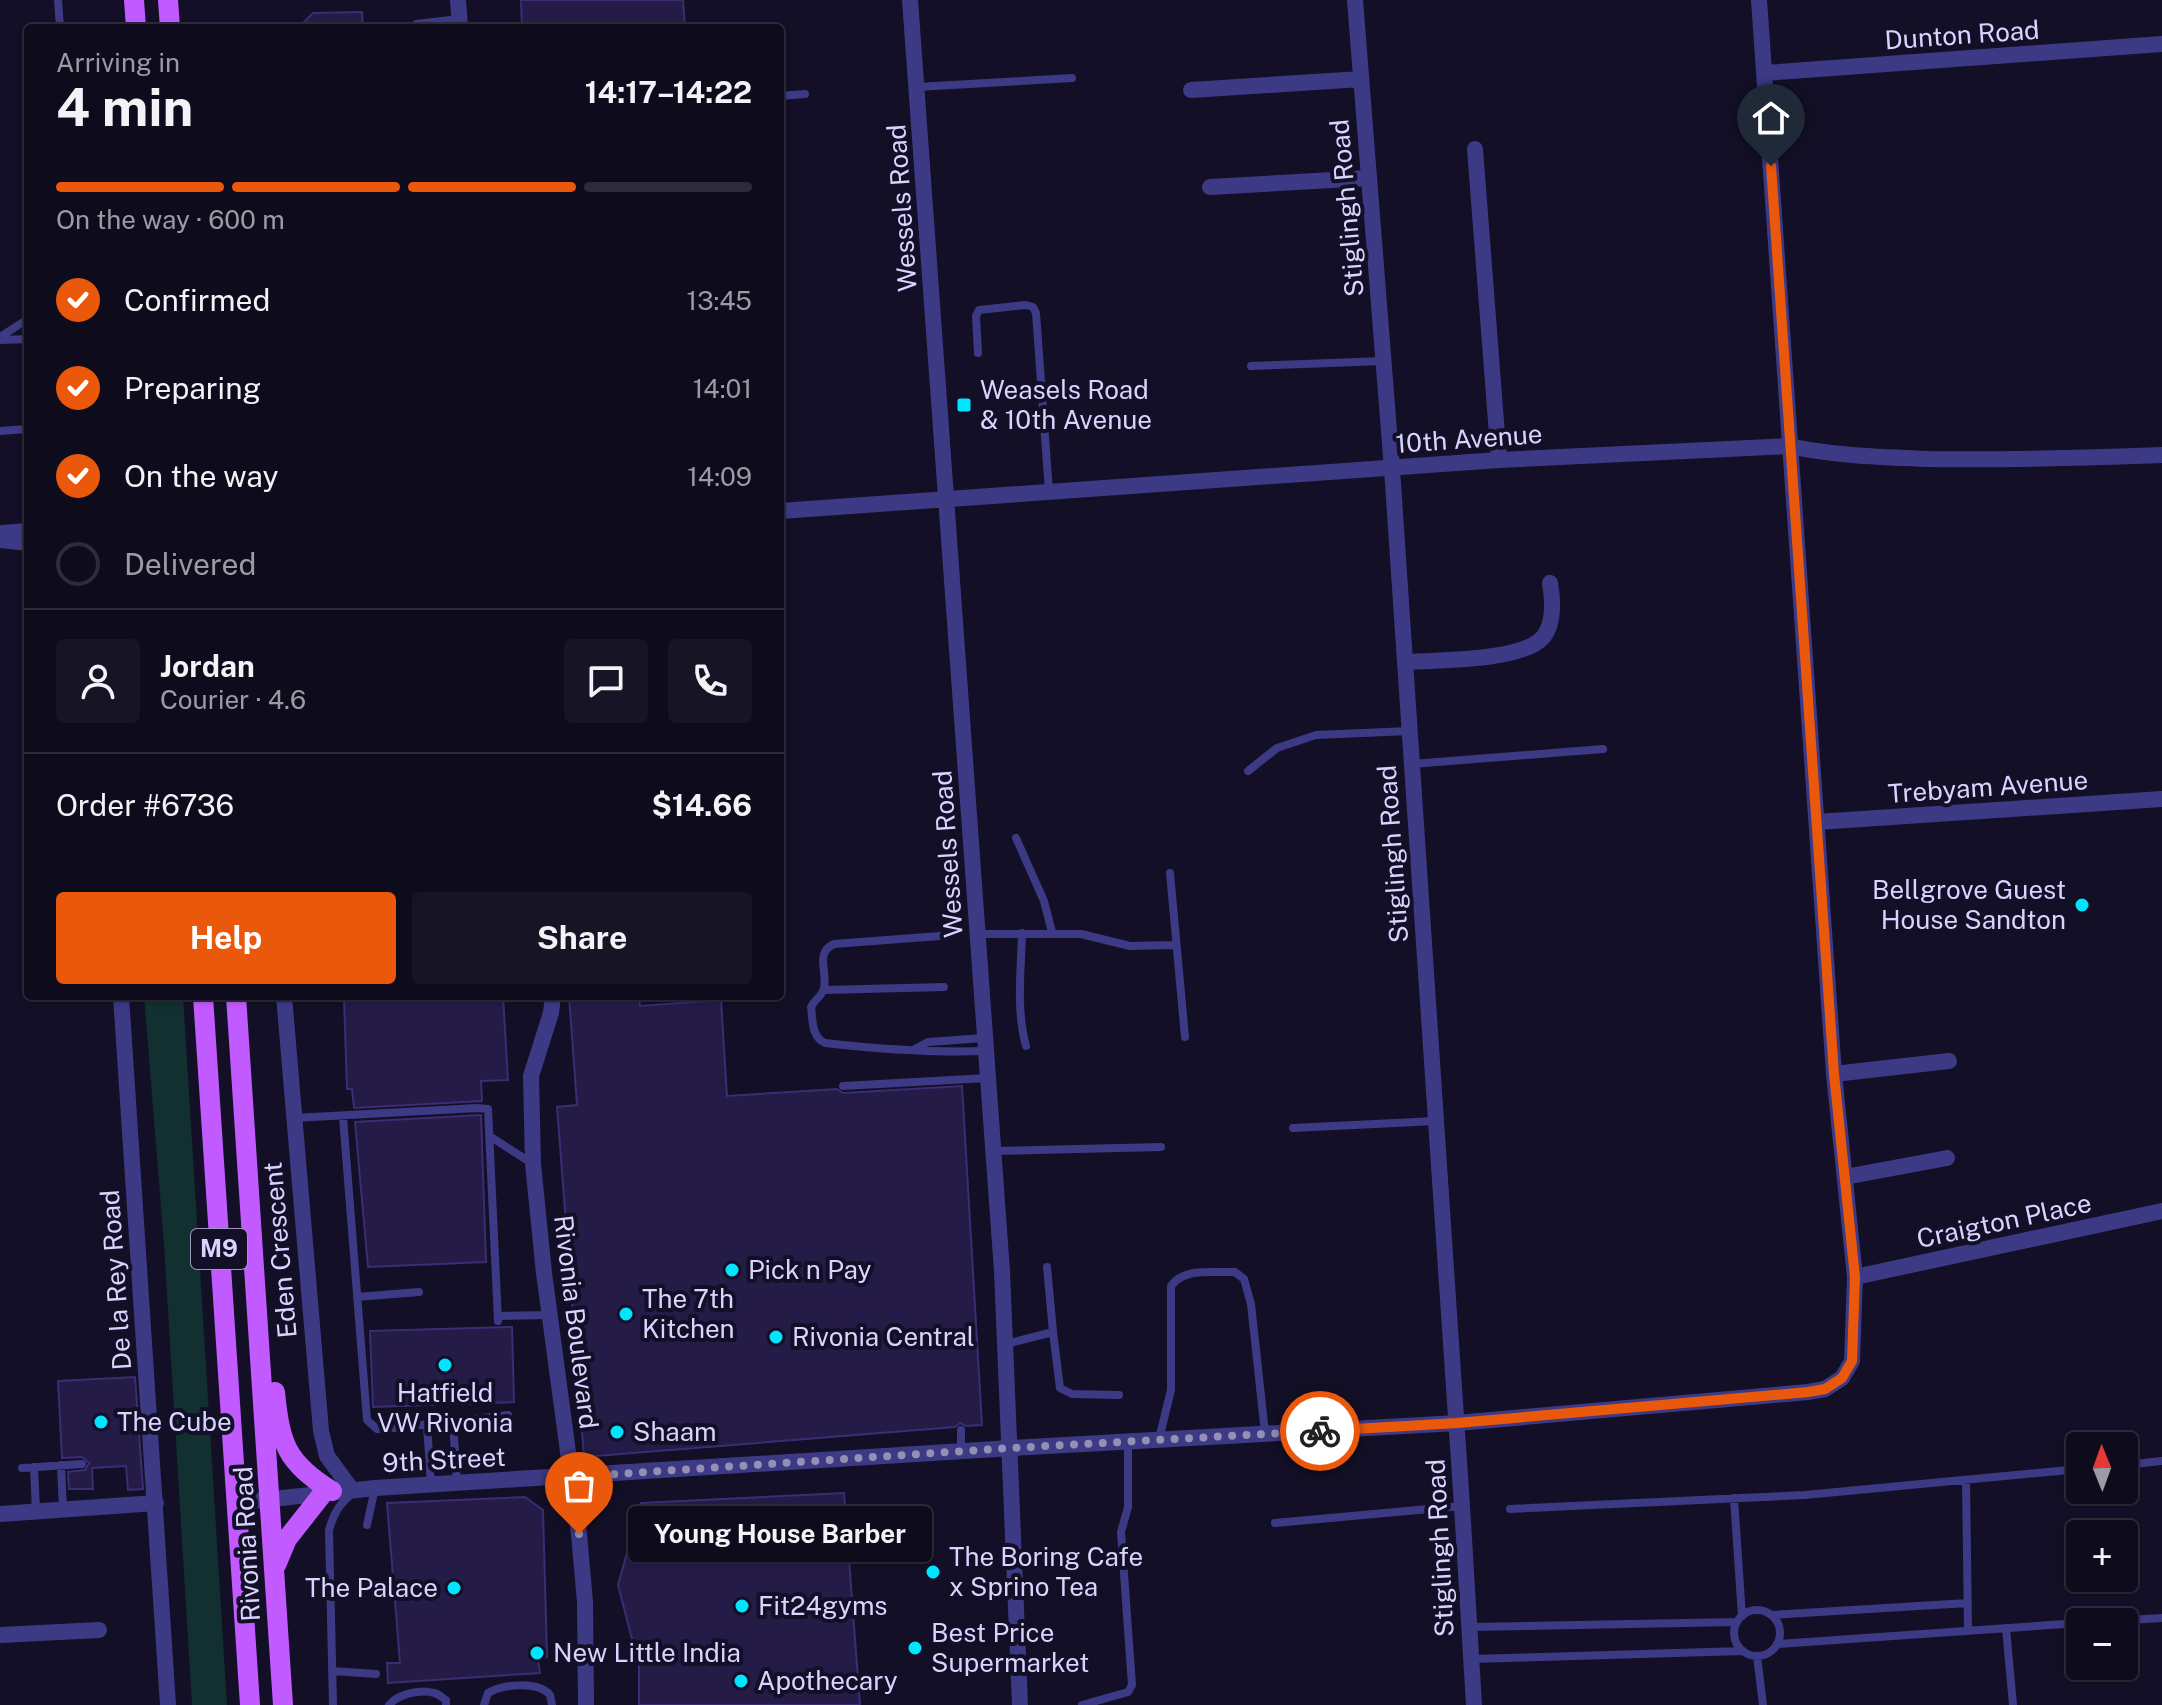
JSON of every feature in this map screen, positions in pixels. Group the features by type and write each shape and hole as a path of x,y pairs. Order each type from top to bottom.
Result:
{"main road":[{"path":"134,0 136,24"},
{"path":"168,0 170,24"},
{"name":"Rivonia Road","path":"203,1000 250,1705"},
{"name":"Rivonia Road","path":"236,1000 283,1705"},
{"path":"254,1287 269,1334 283,1446 302,1469 341,1491 287,1539 274,1571"}],"street":[{"path":"458,0 459,24"},
{"name":"Wessels Road","path":"910,0 1006,1344 1020,1705"},
{"name":"Stiglingh Road","path":"1355,0 1392,469 1474,1705"},
{"name":"9th Street","path":"236,1503 375,1488 1457,1423 1825,1389 1842,1378 1852,1361 1855,1277 1834,1074 1759,0"},
{"name":"Dunton Road","path":"1765,73 2162,44"},
{"path":"1191,90 1361,79"},
{"path":"1475,149 1499,460"},
{"path":"1210,187 1369,178"},
{"name":"10th Avenue","path":"784,511 1499,460 1789,446 1842,455 1944,459 2162,455"},
{"path":"0,533 24,531"},
{"path":"0,540 24,543"},
{"path":"1405,662 1509,654 1539,641 1550,622 1553,600 1550,583"},
{"name":"Trebyam Avenue","path":"1817,822 2162,799"},
{"name":"De la Rey Road","path":"121,1000 168,1705"},
{"name":"Eden Crescent","path":"284,1000 321,1431 341,1491"},
{"name":"Rivonia Boulevard","path":"553,1000 531,1076 533,1164 585,1602 586,1705"},
{"path":"1834,1074 1949,1061"},
{"path":"1845,1177 1947,1158"},
{"name":"Craigton Place","path":"1855,1277 2162,1211"},
{"path":"0,1514 156,1503"},
{"path":"0,1635 99,1630"}],"lane":[{"path":"58,0 60,24"},
{"path":"416,24 426,21 459,24"},
{"path":"917,87 1072,78"},
{"path":"784,96 805,94"},
{"path":"978,353 976,316 979,310 1033,307 1036,313 1049,492"},
{"path":"0,338 24,322"},
{"path":"0,338 24,339"},
{"path":"1251,366 1383,361"},
{"path":"0,431 24,429"},
{"path":"1248,771 1277,748 1316,735 1409,731"},
{"path":"1411,764 1603,749"},
{"path":"1016,838 1044,901 1052,932"},
{"path":"1170,873 1185,1037"},
{"path":"977,934 1052,932 1081,934 1130,946 1175,945"},
{"path":"1022,933 1020,1017 1026,1046"},
{"path":"940,936 828,947 824,952 824,990 811,1007 814,1032 817,1039 825,1043 914,1049 928,1042 985,1044"},
{"path":"824,990 944,987"},
{"path":"843,1086 987,1078"},
{"path":"293,1118 488,1109 498,1318 550,1315"},
{"path":"343,1117 367,1420 377,1429 508,1415"},
{"path":"1293,1128 1436,1121"},
{"path":"491,1137 533,1164"},
{"path":"992,1151 1161,1147"},
{"path":"1047,1267 1058,1381 1064,1392 1119,1395"},
{"path":"1159,1440 1171,1390 1171,1286 1181,1275 1190,1274 1235,1272 1244,1279 1251,1304 1265,1434"},
{"path":"357,1297 419,1292"},
{"path":"1006,1344 1053,1332"},
{"path":"453,1422 457,1484"},
{"path":"427,1425 431,1485"},
{"path":"961,1430 961,1452"},
{"path":"1082,1705 1128,1692 1132,1685 1121,1532 1128,1507 1128,1441"},
{"path":"2138,1464 2162,1461"},
{"path":"22,1468 82,1464"},
{"path":"61,1465 63,1510"},
{"path":"34,1467 36,1511"},
{"path":"1510,1509 1805,1495 2066,1470"},
{"path":"1966,1480 1968,1629"},
{"path":"367,1525 375,1488"},
{"path":"333,1705 329,1530 333,1514 342,1501 341,1491"},
{"path":"1734,1498 1739,1619 1734,1637 1743,1651"},
{"path":"1275,1523 1462,1506"},
{"path":"1469,1627 1739,1619 1757,1610 1771,1615 1968,1603"},
{"path":"1470,1659 1743,1651 1757,1656 1772,1650 1777,1644 1779,1628 1771,1615"},
{"path":"2138,1619 2162,1618"},
{"path":"1777,1644 2066,1624"},
{"path":"2006,1628 2013,1705"},
{"path":"1757,1656 1763,1705"},
{"path":"332,1671 376,1674"},
{"path":"484,1705 488,1693 497,1688 538,1686 550,1695 552,1705"},
{"path":"389,1705 405,1694 434,1693 446,1700 446,1705"}],"green space":[{"path":"144,1000 183,1000 227,1705 192,1705 164,1244"}],"building":[{"path":"521,0 683,0 685,24 522,24"},
{"path":"362,12 363,24 302,24 313,13"},
{"path":"344,1000 503,1000 508,1080 481,1081 482,1101 354,1108 352,1089 347,1089"},
{"name":"Rivonia Central","path":"569,1000 639,1000 640,1006 721,1000 727,1096 962,1086 982,1425 966,1426 960,1423 955,1427 584,1457 557,1107 577,1105"},
{"path":"481,1115 486,1262 368,1267 355,1122"},
{"path":"512,1327 514,1402 373,1407 370,1331"},
{"name":"The Cube","path":"135,1377 143,1489 128,1490 126,1466 92,1468 93,1489 69,1489 68,1472 85,1470 89,1463 82,1457 62,1458 58,1381"},
{"path":"844,1493 860,1705 639,1705 639,1666 618,1585 641,1503"},
{"path":"525,1497 543,1510 547,1657 538,1659 540,1673 388,1683 387,1663 400,1663 387,1503"}],"way so far":[{"path":"579,1534 571,1477 1320,1431"}],"place":[{"name":"Weasels Road & 10th Avenue","path":"964,405"},
{"name":"Bellgrove Guest House Sandton","path":"2082,905"},
{"name":"Pick n Pay","path":"732,1270"},
{"name":"The 7th Kitchen","path":"626,1314"},
{"name":"Rivonia Central","path":"776,1337"},
{"name":"Hatfield VW Rivonia","path":"445,1365"},
{"name":"The Cube","path":"101,1422"},
{"name":"Shaam","path":"617,1432"},
{"name":"Young House Barber","path":"579,1534"},
{"name":"The Boring Cafe x Sprino Tea","path":"933,1572"},
{"name":"The Palace","path":"454,1588"},
{"name":"Fit24gyms","path":"742,1606"},
{"name":"Best Price Supermarket","path":"915,1648"},
{"name":"New Little India","path":"537,1653"},
{"name":"Apothecary","path":"741,1681"}],"route":[{"path":"1320,1431 1457,1423 1808,1392 1825,1389 1842,1378 1852,1361 1855,1277 1834,1074 1771,166"}]}
